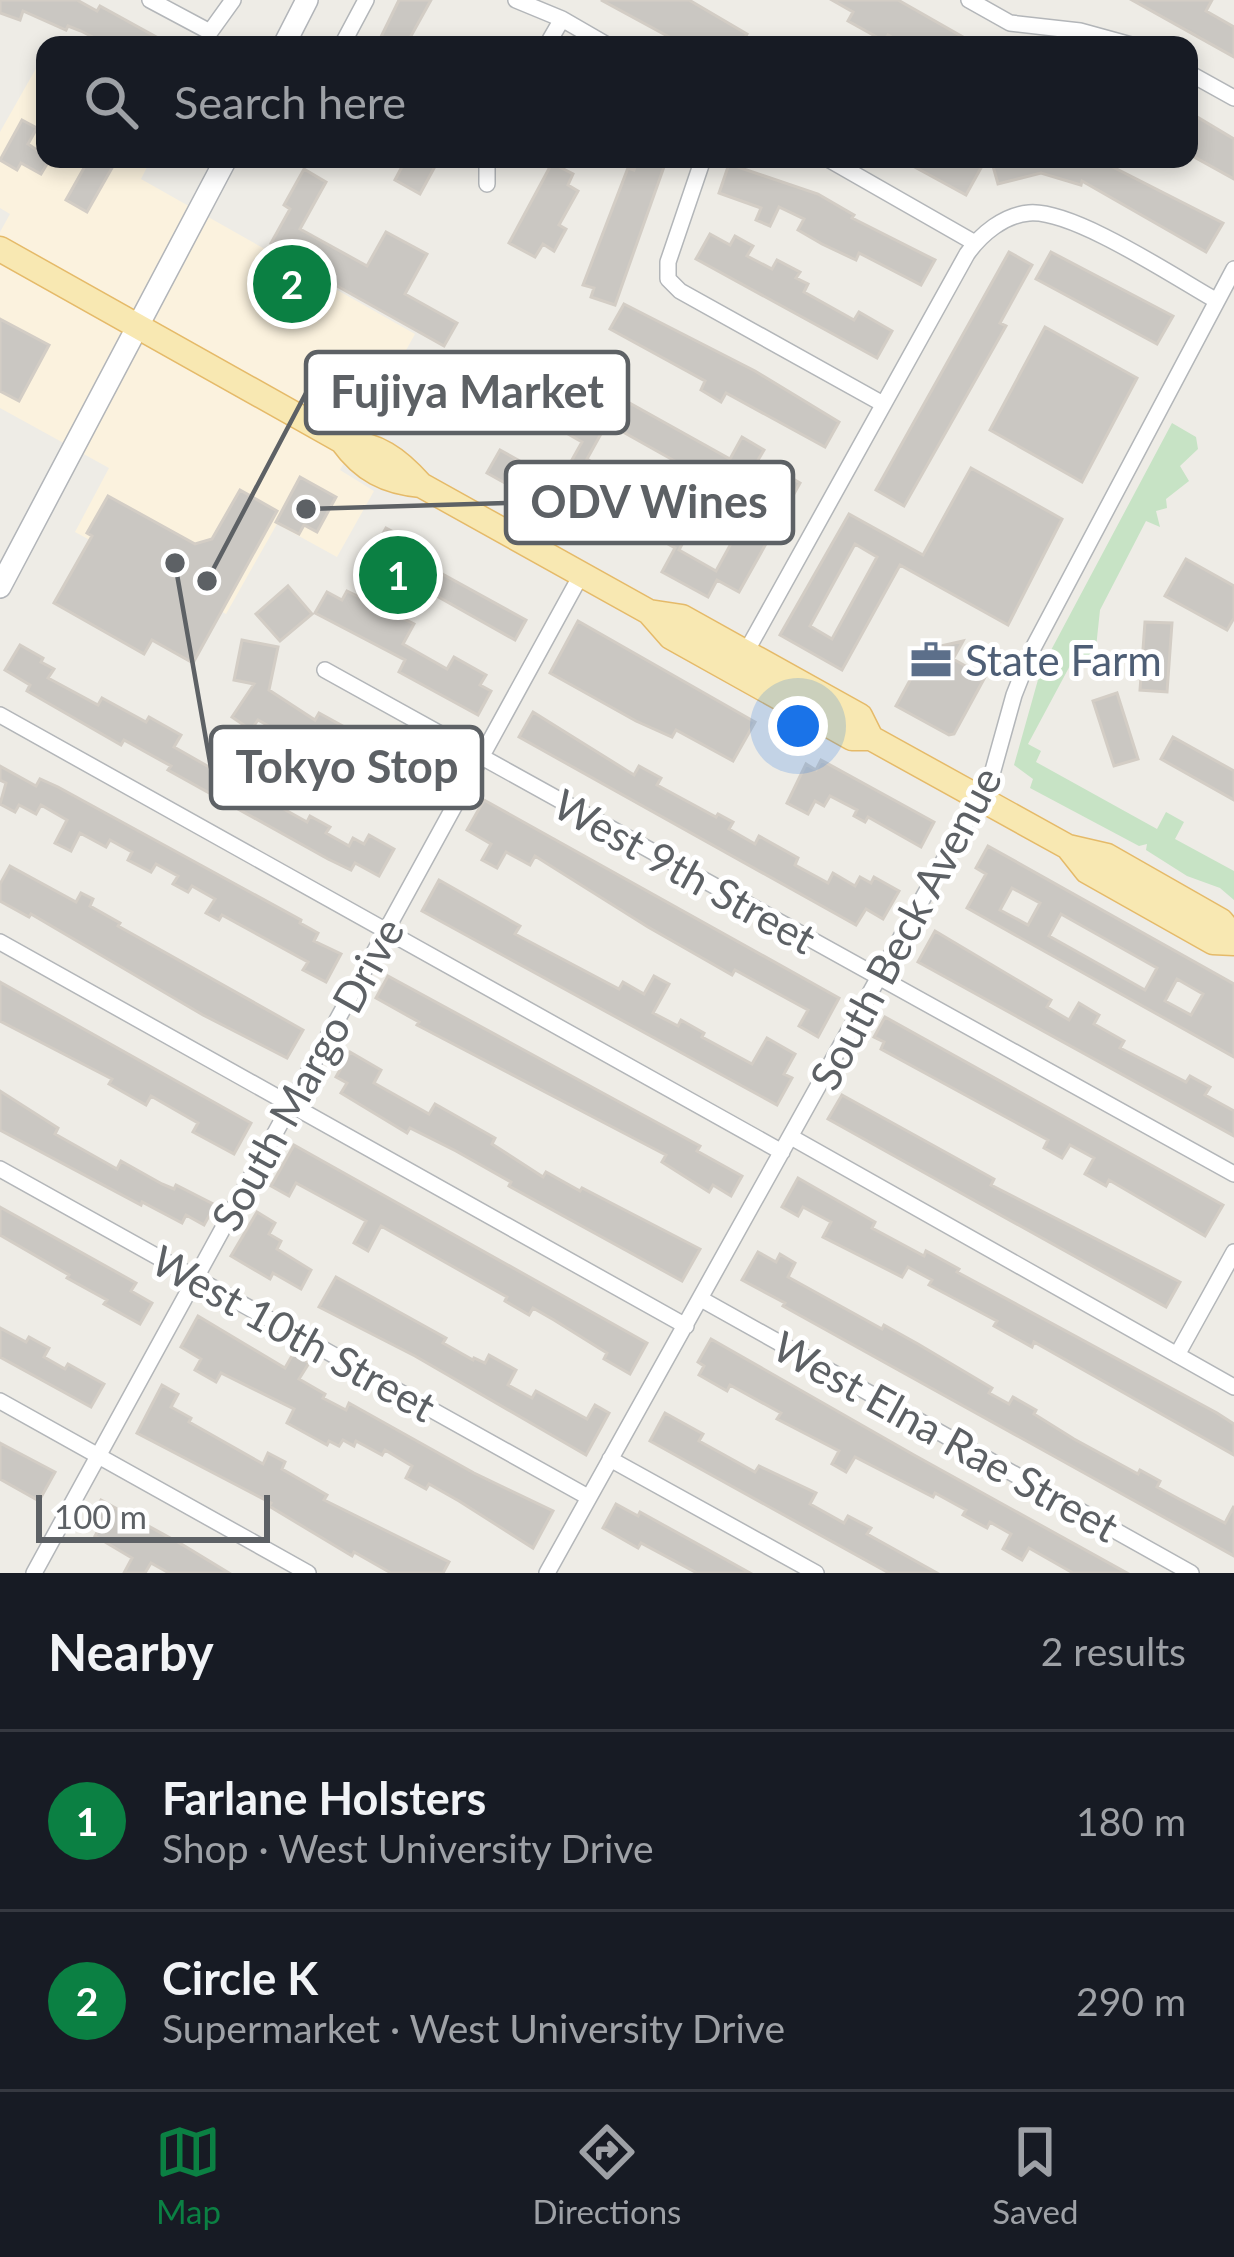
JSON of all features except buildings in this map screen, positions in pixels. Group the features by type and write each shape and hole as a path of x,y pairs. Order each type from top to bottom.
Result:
{"main road":[{"path":"289,36 308,0"},
{"path":"0,587 221,168"},
{"path":"0,249 342,441 370,445 399,461 421,485 649,612 682,617 746,652 860,716 872,738"},
{"path":"649,612 671,637 852,738 872,738 1068,847 1087,871 1213,942 1234,940"}],"street":[{"path":"151,0 210,32 233,0"},
{"path":"347,36 366,0"},
{"path":"516,0 591,36"},
{"path":"969,0 1010,23 1098,36"},
{"path":"552,36 562,19"},
{"path":"1198,78 1234,98"},
{"path":"487,168 487,184"},
{"path":"700,168 668,262 668,279 680,291 883,404"},
{"path":"844,168 975,243"},
{"path":"746,652 975,243 1000,223 1027,212 1064,218 1217,301"},
{"name":"South Beck Avenue","path":"547,1573 979,797 997,762 1031,652 1234,269"},
{"name":"South Margo Drive","path":"34,1573 581,575"},
{"name":"West 9th Street","path":"325,670 1234,1174"},
{"path":"0,715 386,931 1234,1387"},
{"path":"0,942 686,1326"},
{"name":"West 10th Street","path":"0,1169 589,1498"},
{"path":"1177,1355 1234,1252"},
{"name":"West Elna Rae Street","path":"701,1299 1191,1573"},
{"path":"0,1401 308,1573"},
{"path":"610,1459 816,1573"}],"shaded area":[{"path":"36,68 36,168 146,168 141,179 415,334 340,470 374,491 337,557 277,524 226,614 75,532 109,468 0,408 0,232 10,214 0,208 0,132"}],"green space":[{"path":"1172,423 1196,437 1198,449 1180,466 1189,481 1166,499 1167,508 1156,511 1160,527 1146,521 1100,610 1095,657 1073,660 1028,744 1041,751 1036,762 1157,829 1166,812 1184,822 1175,839 1234,871 1234,900 1146,850 1147,844 1139,846 1030,788 1033,779 1014,765 1041,669"}],"place":[{"name":"Circle K","path":"292,284"},
{"name":"ODV Wines","path":"306,509"},
{"name":"Tokyo Stop","path":"175,563"},
{"name":"Farlane Holsters","path":"398,575"},
{"name":"Fujiya Market","path":"207,581"},
{"name":"State Farm","path":"931,660"}]}
